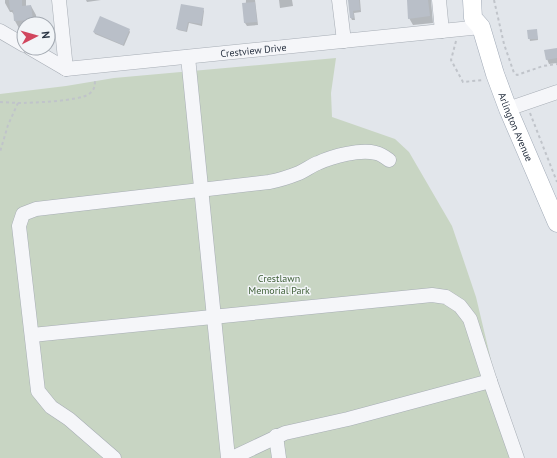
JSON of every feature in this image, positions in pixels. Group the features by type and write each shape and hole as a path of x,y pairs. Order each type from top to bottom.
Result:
{"main road":[{"name":"Arlington Avenue","path":"472,0 474,18 481,27 508,109 557,224"},
{"path":"481,27 485,14 484,0"}],"street":[{"path":"59,0 66,69"},
{"path":"339,0 344,41"},
{"path":"439,0 442,31"},
{"name":"Crestview Drive","path":"66,69 481,27"},
{"path":"0,31 16,40"},
{"path":"44,56 66,69"},
{"path":"188,57 228,458"},
{"path":"508,109 557,92"},
{"path":"114,458 69,419 52,407 38,391 19,226 23,214 36,209 270,182 300,172 317,163 344,155 369,152 382,155 390,160"},
{"path":"32,335 432,295 446,297 460,306 470,319 490,382 517,458"},
{"path":"232,458 285,433 348,419 490,382"},
{"path":"276,436 279,458"}],"path":[{"path":"494,0 504,44 514,73 517,74 543,66 557,64"},
{"path":"459,30 451,60 463,82 497,79"},
{"path":"0,102 18,103 58,101 88,95 95,88 95,66"},
{"path":"0,152 8,125 18,103"},
{"path":"526,103 557,182"}],"green space":[{"name":"Crestlawn Memorial Park","path":"336,58 331,93 332,117 395,139 409,152 452,226 476,297 495,377 523,458 0,458 0,94 66,86 114,78"}],"building":[{"path":"9,0 22,0 22,6 31,5 32,16 16,16 16,21 14,21 13,10 10,10"},
{"path":"348,0 359,0 360,10 353,11 354,18 350,18"},
{"path":"407,0 428,0 430,16 408,19"},
{"path":"255,2 257,22 244,23 242,3"},
{"path":"181,4 204,8 201,24 188,22 186,31 176,29"},
{"path":"100,16 130,29 123,45 93,32"},
{"path":"537,29 538,39 528,39 527,30"},
{"path":"557,48 557,58 546,60 544,50"}]}
